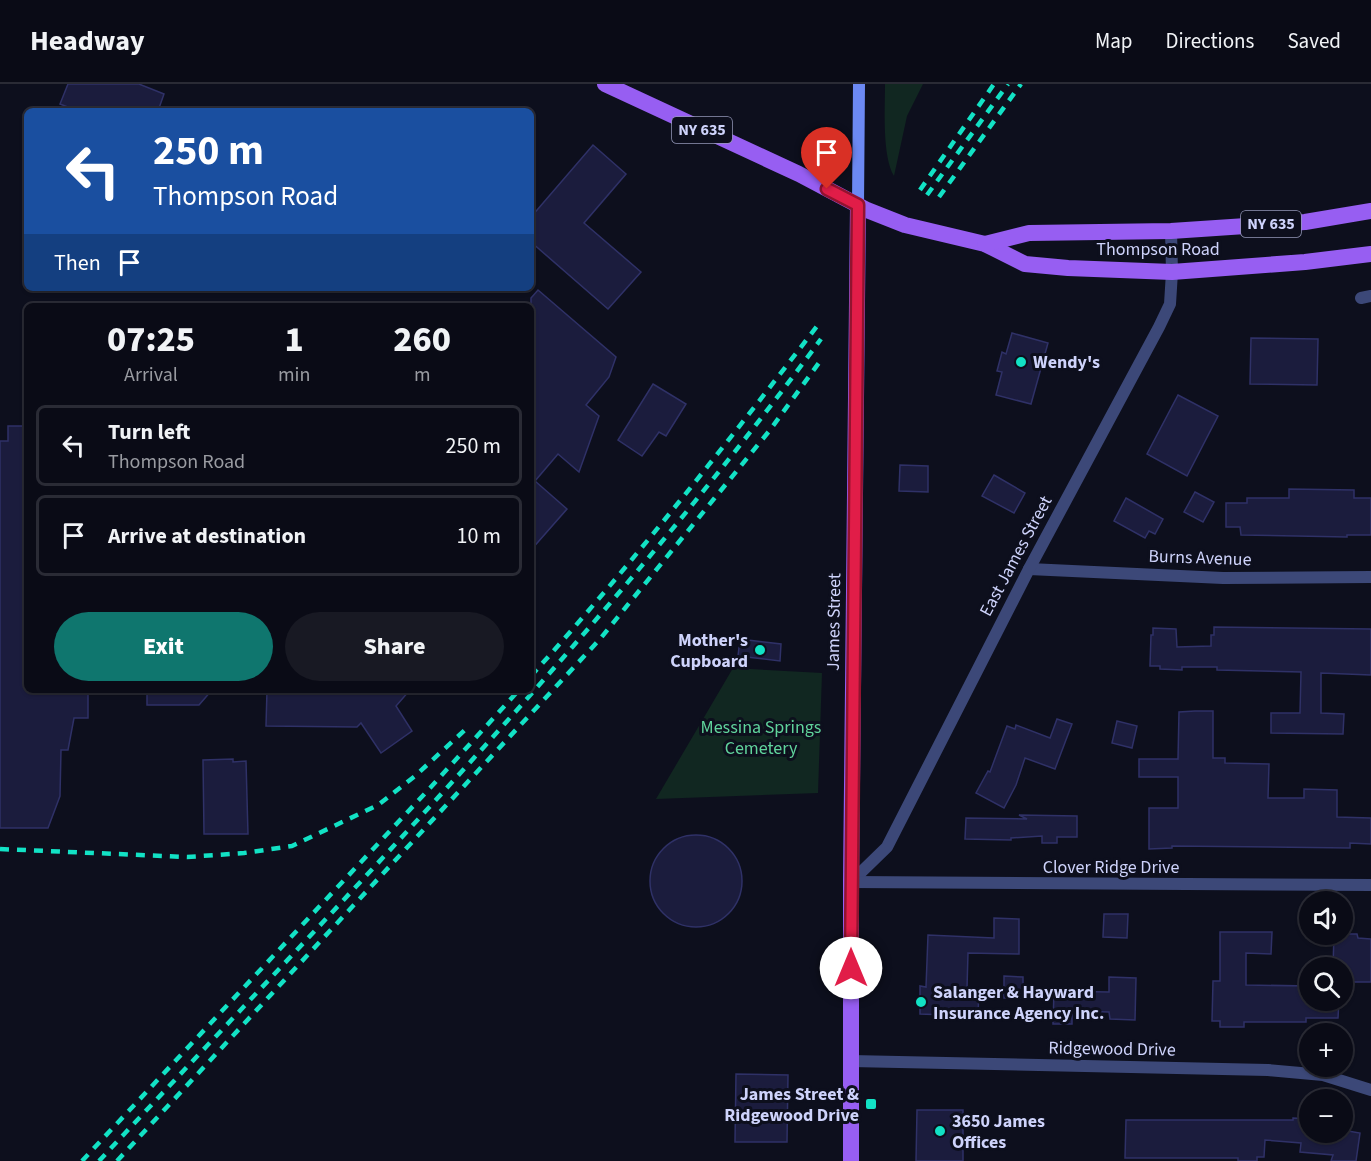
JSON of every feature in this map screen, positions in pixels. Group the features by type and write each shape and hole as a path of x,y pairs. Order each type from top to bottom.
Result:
{"main road":[{"name":"Thompson Road","path":"605,84 799,174 858,205 905,225 985,244 1025,264 1172,272 1305,262 1371,254"},
{"name":"James Street","path":"851,1161 851,882 859,84"},
{"name":"Thompson Road","path":"985,244 1029,233 1171,231 1305,222 1371,211"}],"street":[{"name":"East James Street","path":"851,882 887,847 1029,569 1167,311 1170,304 1172,272 1171,231"},
{"name":"Burns Avenue","path":"1029,569 1223,578 1371,577"},
{"name":"Clover Ridge Drive","path":"851,882 1371,885"},
{"name":"Ridgewood Drive","path":"851,1061 1268,1070 1323,1075 1371,1090"}],"green space":[{"path":"885,84 923,84 907,116 894,176 886,144"},
{"name":"Messina Springs Cemetery","path":"733,668 822,673 818,793 656,799"}],"building":[{"path":"68,84 139,84 164,94 159,108 70,108 60,104"},
{"path":"593,145 626,174 584,223 641,272 608,309 534,245 534,214"},
{"path":"538,290 616,357 609,377 586,405 599,416 579,472 558,454 535,481 567,509 534,547 534,303 531,303 531,298"},
{"name":"Wendy's","path":"1012,333 1048,343 1031,404 996,395 1002,372 997,371 1002,352 1006,354"},
{"path":"1251,338 1318,339 1317,385 1250,384"},
{"path":"653,384 686,404 666,436 659,432 642,456 618,440"},
{"path":"1178,395 1218,416 1187,476 1147,454"},
{"path":"8,426 24,426 24,693 88,693 88,718 74,718 68,750 61,750 60,796 48,828 0,828 0,441 8,441"},
{"path":"900,465 928,466 928,492 899,491"},
{"path":"994,475 1025,493 1014,513 982,496"},
{"path":"1289,489 1354,490 1354,498 1371,498 1371,535 1347,535 1347,537 1241,535 1240,527 1226,527 1226,503 1247,503 1247,498 1289,498"},
{"path":"1195,492 1214,502 1203,522 1184,512"},
{"path":"1126,498 1163,519 1155,534 1149,531 1145,538 1114,521"},
{"path":"1214,627 1371,629 1371,675 1321,673 1321,713 1344,714 1343,734 1271,733 1271,713 1300,713 1301,672 1217,670 1217,667 1182,667 1182,670 1150,666 1153,628 1176,629 1177,647 1211,646"},
{"name":"Mother's Cupboard","path":"740,639 781,644 780,661 738,656"},
{"path":"147,693 209,693 199,705 147,705"},
{"path":"267,693 407,693 396,706 412,731 381,753 361,723 357,727 266,726"},
{"path":"1213,711 1213,758 1225,758 1225,763 1269,764 1268,798 1304,798 1304,789 1337,790 1337,817 1371,818 1371,844 1350,843 1350,848 1172,846 1172,848 1149,849 1149,808 1178,808 1178,777 1139,777 1139,759 1178,759 1179,712"},
{"path":"1057,719 1072,724 1055,769 1025,758 1016,785 1004,808 976,793 988,771 990,772 1007,726 1015,729 1016,725 1050,738"},
{"path":"1117,721 1137,726 1132,748 1112,743"},
{"path":"233,759 233,762 246,761 248,834 204,834 203,760"},
{"path":"1019,815 1077,816 1077,837 1057,837 1057,843 1042,843 1042,836 1011,838 1011,840 965,839 966,818 1027,819"},
{"path":"696,835 713,839 728,849 738,864 742,881 738,898 728,913 713,923 696,927 679,923 664,913 654,898 650,881 654,864 664,849 679,839"},
{"path":"1104,914 1128,914 1127,938 1103,937"},
{"path":"994,918 1019,919 1019,954 968,953 967,988 979,989 978,1015 920,1014 920,986 926,987 928,935 994,938"},
{"path":"1220,932 1272,932 1271,954 1246,953 1246,985 1299,986 1299,1011 1338,1011 1338,1018 1306,1018 1306,1022 1244,1022 1244,1027 1220,1027 1220,1021 1212,1021 1213,981 1220,981"},
{"path":"1353,934 1357,934 1358,938 1371,939 1371,982 1353,982 1353,957 1333,957 1334,945 1353,945"},
{"path":"1004,976 1023,977 1023,998 1004,998"},
{"path":"1109,977 1136,978 1135,1020 1110,1019 1109,1012 1072,1011 1072,1024 1053,1024 1054,991 1109,992"},
{"path":"736,1074 788,1075 787,1142 735,1142"},
{"name":"3650 James Offices","path":"917,1110 963,1110 963,1161 916,1161"},
{"path":"1293,1118 1299,1118 1299,1143 1265,1140 1264,1157 1257,1157 1257,1161 1238,1161 1238,1158 1125,1158 1126,1120 1293,1120"},
{"path":"1353,1132 1360,1133 1356,1161 1331,1161 1333,1155 1300,1152 1301,1143 1353,1143"}],"railway":[{"path":"920,190 994,84"},
{"path":"927,195 1008,84"},
{"path":"939,197 1021,84"},
{"path":"534,673 679,502 821,321"},
{"path":"534,691 652,554 738,448 821,339"},
{"path":"117,1161 600,639 770,430 821,360"},
{"path":"82,1161 516,693"},
{"path":"99,1161 380,861 532,693"},
{"path":"0,849 187,857 244,853 292,846 378,805 415,776 466,729"}],"place":[{"name":"Wendy's","path":"1021,362"},
{"name":"Mother's Cupboard","path":"760,650"},
{"name":"Salanger & Hayward Insurance Agency Inc.","path":"921,1002"},
{"name":"James Street & Ridgewood Drive","path":"871,1104"},
{"name":"3650 James Offices","path":"940,1131"}],"route":[{"path":"827,189 858,205 851,968"}]}
